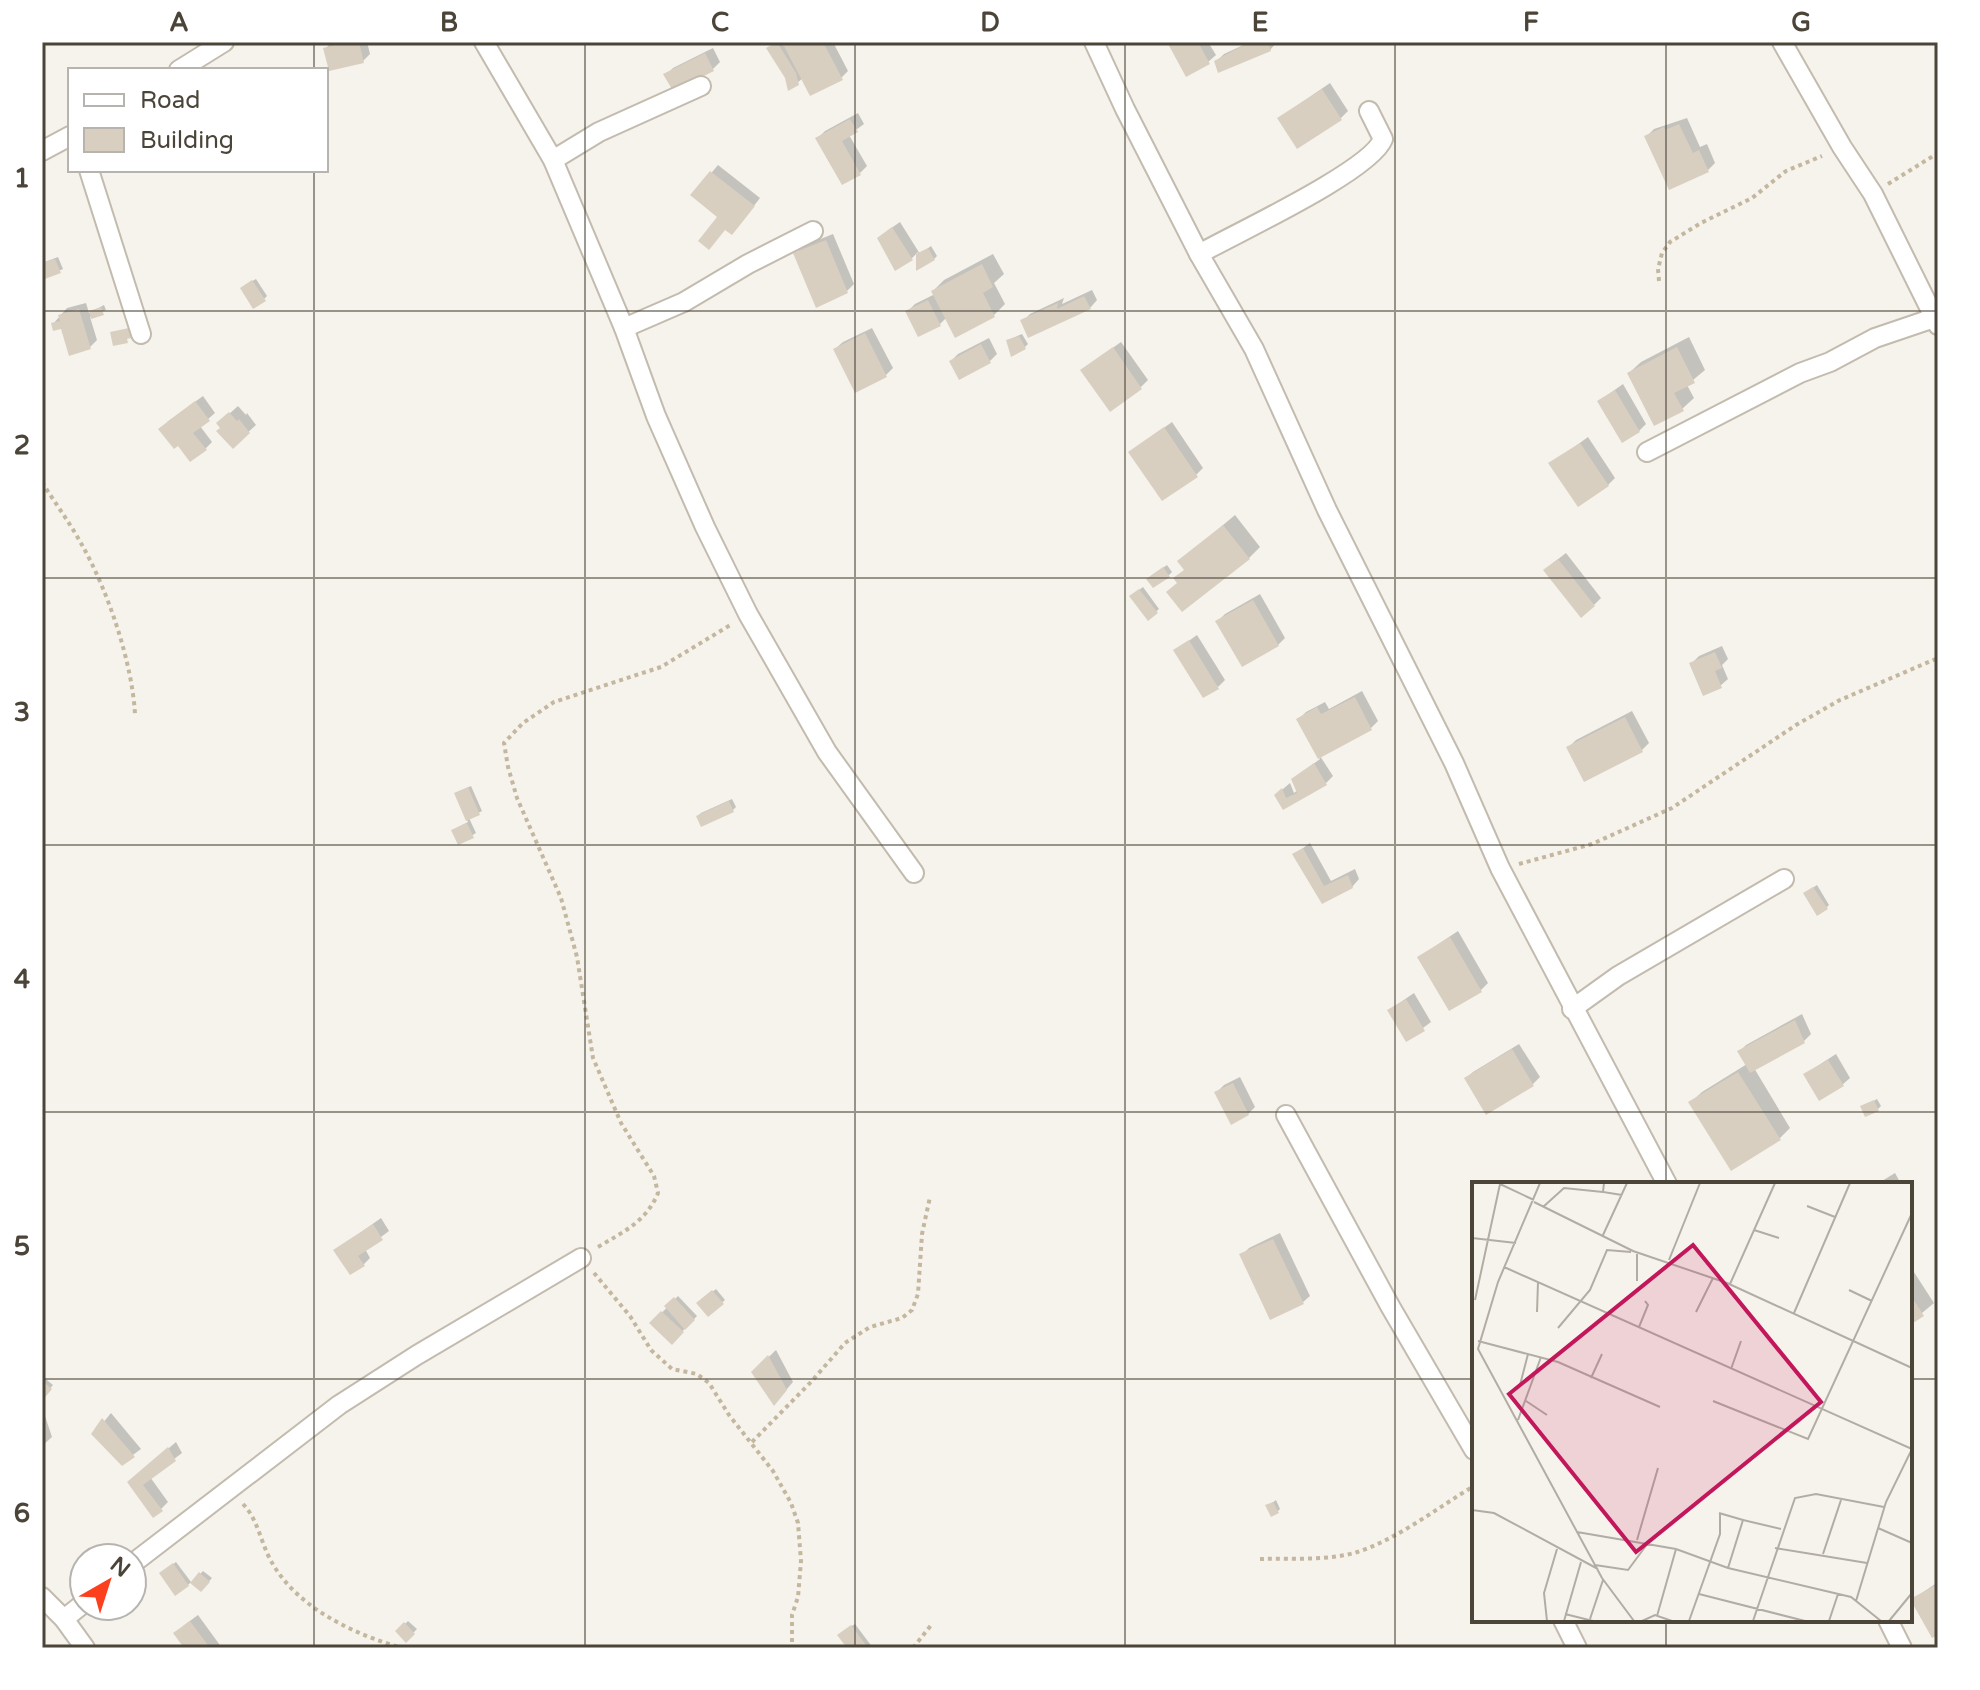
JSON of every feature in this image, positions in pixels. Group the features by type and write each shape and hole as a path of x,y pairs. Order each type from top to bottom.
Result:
{"street":[{"path":"182,68 224,42"},
{"path":"484,42 553,160 624,328 656,416 748,614 827,752 914,873"},
{"path":"1094,42 1199,254 1254,349 1327,510 1454,763 1500,868 1666,1182"},
{"path":"1647,452 1875,338 1936,322 1873,194 1842,147 1782,42"},
{"path":"553,160 599,132 701,86"},
{"path":"1199,254 1287,207 1372,154 1383,139 1369,111"},
{"path":"42,151 68,137"},
{"path":"90,172 141,334"},
{"path":"624,328 684,302 761,256 813,231"},
{"path":"1572,1009 1618,976 1784,879"},
{"path":"1286,1115 1390,1306 1472,1447"},
{"path":"148,1552 339,1405 581,1258"},
{"path":"42,1597 64,1619 85,1648"},
{"path":"64,1619 68,1616"},
{"path":"1564,1622 1577,1648"},
{"path":"1889,1622 1902,1648"}],"path":[{"path":"1659,281 1662,253 1670,242 1752,198 1786,171 1842,147"},
{"path":"1873,194 1938,153"},
{"path":"42,482 94,569 113,618 134,690 135,714"},
{"path":"748,614 661,667 554,702 523,723 504,743 517,798 561,898 577,957 593,1058 621,1123 654,1176 658,1193 645,1216 621,1235 581,1258 630,1316 651,1350 672,1369 697,1374 709,1383 791,1503 798,1523 801,1561 798,1597 792,1615 792,1648"},
{"path":"1500,868 1539,860 1628,829 1672,808 1796,725 1840,700 1938,658"},
{"path":"752,1442 856,1334 902,1318 912,1310 918,1294 922,1234 930,1197"},
{"path":"1260,1559 1353,1553 1375,1545 1472,1487"},
{"path":"231,1490 254,1516 271,1561 294,1591 325,1616 347,1628 402,1648"},
{"path":"913,1648 932,1624"}],"building":[{"path":"359,42 364,63 329,71 323,48"},
{"path":"777,42 796,73 799,85 788,91 785,78 766,48"},
{"path":"823,42 843,80 810,96 783,44"},
{"path":"1167,42 1198,42 1210,64 1186,77"},
{"path":"1250,42 1268,42 1271,51 1218,73 1214,61"},
{"path":"705,53 714,71 673,91 663,74"},
{"path":"1322,89 1342,120 1297,149 1277,118"},
{"path":"850,119 858,132 842,141 861,175 842,185 815,138"},
{"path":"1679,124 1693,153 1699,150 1709,172 1669,190 1644,136"},
{"path":"710,171 755,206 732,235 725,230 709,250 698,241 717,217 690,195"},
{"path":"892,227 913,260 895,271 877,238"},
{"path":"826,240 848,293 816,308 793,253"},
{"path":"928,248 935,260 916,271 916,254"},
{"path":"55,259 61,273 42,280 42,263"},
{"path":"982,264 993,287 983,293 995,317 955,338 931,291"},
{"path":"252,280 266,301 253,309 240,288"},
{"path":"1084,296 1091,309 1028,338 1020,320 1058,303 1057,309"},
{"path":"928,300 941,326 918,337 905,311"},
{"path":"101,307 104,315 91,319 89,311"},
{"path":"79,309 91,349 69,356 61,329 53,331 51,323 60,321 58,315"},
{"path":"129,328 131,338 127,339 128,343 113,346 110,332"},
{"path":"865,333 887,377 855,393 833,349"},
{"path":"1019,336 1026,349 1011,357 1006,340"},
{"path":"981,344 991,363 959,380 949,361"},
{"path":"1113,347 1142,389 1110,412 1080,370"},
{"path":"1677,347 1695,383 1674,393 1684,411 1654,426 1627,373"},
{"path":"1615,390 1640,432 1622,443 1597,401"},
{"path":"195,401 210,421 193,433 207,450 190,462 178,446 174,449 158,429"},
{"path":"229,412 250,433 233,449 216,431 220,428 216,423"},
{"path":"1164,427 1198,477 1162,501 1128,452"},
{"path":"1580,443 1609,486 1578,507 1548,463"},
{"path":"1223,525 1250,559 1182,612 1166,592 1177,583 1173,578 1184,570 1177,561"},
{"path":"1558,559 1595,606 1581,618 1543,570"},
{"path":"1163,567 1170,577 1153,588 1146,579"},
{"path":"1139,589 1158,613 1148,621 1129,596"},
{"path":"1253,600 1279,646 1242,667 1215,621"},
{"path":"1189,640 1219,689 1203,698 1173,650"},
{"path":"1715,652 1722,668 1715,671 1722,688 1703,696 1689,663"},
{"path":"1355,697 1372,730 1318,759 1296,719 1317,707 1321,714"},
{"path":"1625,717 1643,752 1584,782 1566,747"},
{"path":"1314,763 1327,785 1283,810 1274,795 1282,788 1286,798 1297,793 1291,779"},
{"path":"468,787 480,815 466,821 454,793"},
{"path":"729,801 734,812 701,827 696,816"},
{"path":"467,823 474,838 458,845 451,830"},
{"path":"1303,848 1324,886 1348,875 1353,888 1322,904 1292,854"},
{"path":"1813,887 1828,909 1817,916 1803,893"},
{"path":"1450,937 1482,992 1449,1011 1417,957"},
{"path":"1406,999 1425,1031 1406,1042 1387,1010"},
{"path":"1795,1020 1805,1043 1750,1073 1737,1051"},
{"path":"1512,1049 1534,1086 1486,1115 1464,1078"},
{"path":"1828,1060 1844,1086 1819,1101 1803,1074"},
{"path":"1738,1072 1781,1140 1731,1171 1688,1102"},
{"path":"1233,1083 1249,1115 1231,1125 1214,1092"},
{"path":"1874,1100 1879,1111 1865,1117 1860,1106"},
{"path":"373,1224 383,1240 358,1256 365,1266 350,1275 333,1250"},
{"path":"1273,1239 1304,1304 1270,1320 1239,1254"},
{"path":"712,1290 724,1304 708,1317 696,1303"},
{"path":"674,1297 695,1320 685,1330 664,1306"},
{"path":"1912,1297 1924,1316 1912,1324"},
{"path":"661,1311 684,1332 672,1345 649,1323"},
{"path":"768,1355 787,1390 774,1406 751,1372"},
{"path":"42,1381 52,1389 42,1401"},
{"path":"102,1418 135,1457 122,1466 91,1434"},
{"path":"168,1447 176,1461 143,1485 163,1511 153,1518 127,1482"},
{"path":"1273,1502 1279,1513 1271,1517 1265,1505"},
{"path":"173,1563 189,1586 175,1596 159,1573"},
{"path":"199,1572 210,1582 201,1592 190,1583"},
{"path":"1938,1584 1938,1635 1932,1638 1912,1598"},
{"path":"190,1621 210,1648 184,1648 173,1633"},
{"path":"404,1622 415,1634 406,1643 395,1631"},
{"path":"851,1625 868,1648 847,1648 837,1635"}]}
